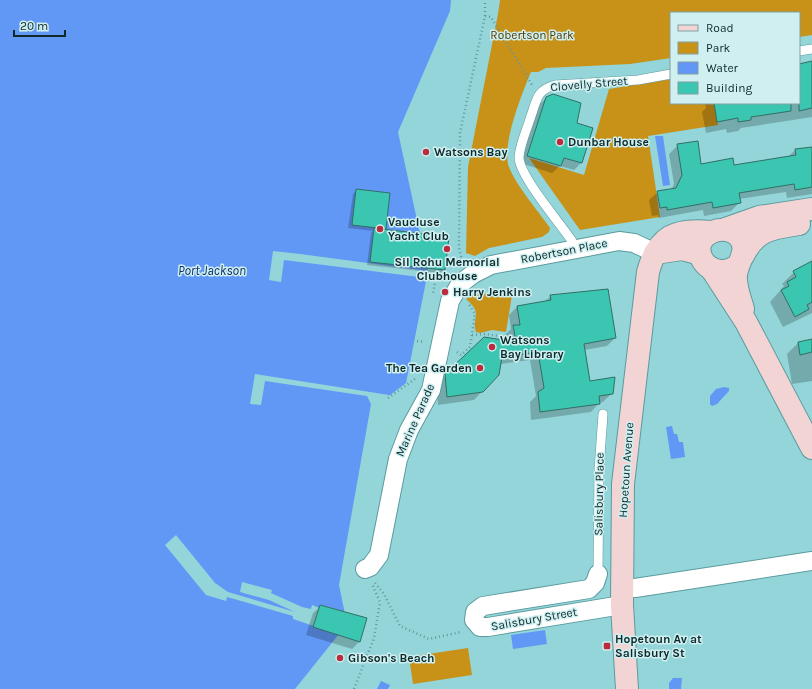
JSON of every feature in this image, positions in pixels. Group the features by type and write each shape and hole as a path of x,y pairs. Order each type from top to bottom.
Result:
{"street":[{"path":"812,209 759,217 718,231 702,241 705,261 746,322 812,448"},
{"path":"655,253 682,248 726,271 735,268 741,260 749,243 764,233 781,227 812,223"},
{"name":"Hopetoun Avenue","path":"627,689 621,597 622,514 625,457 649,268 655,253 665,239 672,234 682,231 695,230 718,231"},
{"path":"718,231 731,231 740,238 743,245 741,260 736,277 746,322"},
{"name":"Robertson Place","path":"470,276 491,265 574,249 626,242 655,253"},
{"name":"Marine Parade","path":"365,569 370,567 379,555 398,459 409,430 431,390 434,343 454,292 470,276"},
{"name":"Salisbury Street","path":"598,574 595,583 589,589 483,606 475,612 474,620 480,627 488,627 621,597 635,588 812,561"}],"lane":[{"path":"800,51 812,49"},
{"name":"Clovelly Street","path":"574,249 572,242 531,184 520,161 522,145 538,96 544,88 555,85 638,80 670,74"},
{"name":"Salisbury Place","path":"598,574 599,470 603,414"}],"path":[{"path":"470,276 459,248 460,133 485,16 485,0"},
{"path":"485,16 491,17 538,96"},
{"path":"428,273 432,275 431,281"},
{"path":"417,341 451,346 461,355 470,347 475,314 471,306 454,292"},
{"path":"472,335 485,334 499,336"},
{"path":"365,569 384,594 400,626 429,639"},
{"path":"354,689 374,638 380,602 365,569"}],"green space":[{"name":"Robertson Park","path":"500,0 812,0 812,35 800,37 800,12 670,12 670,58 630,64 546,68 538,72 531,72 510,133 507,158 512,174 550,228 549,232 542,237 489,248 475,256 466,253 468,167"},
{"path":"670,79 670,104 714,104 718,125 648,136 660,217 580,230 529,158 584,175 609,89"},
{"path":"513,289 506,332 492,330 480,333 476,332 476,312 466,299 470,296"},
{"path":"468,648 472,675 413,684 409,657"}],"water":[{"name":"Port Jackson","path":"0,0 451,0 450,11 398,132 428,271 406,383 370,410 339,585 347,624 295,689 0,689"},
{"path":"655,136 663,136 670,185 663,186"},
{"path":"724,387 729,388 729,391 717,404 712,406 710,404 710,396 716,389"},
{"path":"672,426 674,434 677,434 679,442 683,442 685,457 671,459 666,427"},
{"path":"545,630 547,644 513,649 511,635"},
{"path":"673,678 682,678 681,689 669,689 669,683"},
{"path":"381,681 390,685 388,689 377,689"}],"pier":[{"path":"273,251 428,271 427,278 284,260 281,282 269,280"},
{"path":"255,374 389,395 388,399 372,411 370,410 371,404 367,396 265,381 261,405 250,404"},
{"path":"176,535 215,583 228,592 295,612 269,600 240,592 242,582 272,590 271,593 302,607 311,609 312,605 319,608 320,605 346,612 349,624 340,635 293,619 293,616 227,597 226,601 206,595 165,545"}],"building":[{"path":"812,61 812,108 799,111 800,104 800,64"},
{"name":"Dunbar House","path":"553,94 581,103 577,123 593,128 582,163 564,158 561,166 527,156 546,97"},
{"path":"714,104 791,104 791,111 751,117 751,120 738,122 738,118 717,122"},
{"path":"698,141 701,164 733,158 734,165 796,155 795,149 812,147 812,187 795,190 794,184 739,193 741,203 713,208 712,202 667,210 667,207 660,208 657,191 676,188 682,175 677,144"},
{"path":"356,189 390,193 386,229 352,225"},
{"name":"Vaucluse Yacht Club","path":"374,228 449,237 445,270 370,262"},
{"path":"812,261 812,302 807,305 809,309 795,317 781,290 789,286 787,282 796,277 793,271"},
{"path":"608,289 616,338 584,344 590,381 615,377 613,394 599,396 600,404 540,412 538,392 544,388 538,352 502,357 499,375 483,392 447,397 445,374 484,337 516,342 513,325 520,325 517,306 551,300 550,295"},
{"path":"812,339 812,352 800,355 798,342"},
{"path":"320,605 367,618 360,642 313,627"}],"place":[{"name":"Dunbar House","path":"560,142"},
{"name":"Watsons Bay","path":"426,152"},
{"name":"Vaucluse Yacht Club","path":"380,229"},
{"name":"Sil Rohu Memorial Clubhouse","path":"447,249"},
{"name":"Harry Jenkins","path":"445,292"},
{"name":"Watsons Bay Library","path":"492,347"},
{"name":"The Tea Garden","path":"480,368"},
{"name":"Hopetoun Av at Salisbury St","path":"607,646"},
{"name":"Gibson's Beach","path":"340,658"}]}
